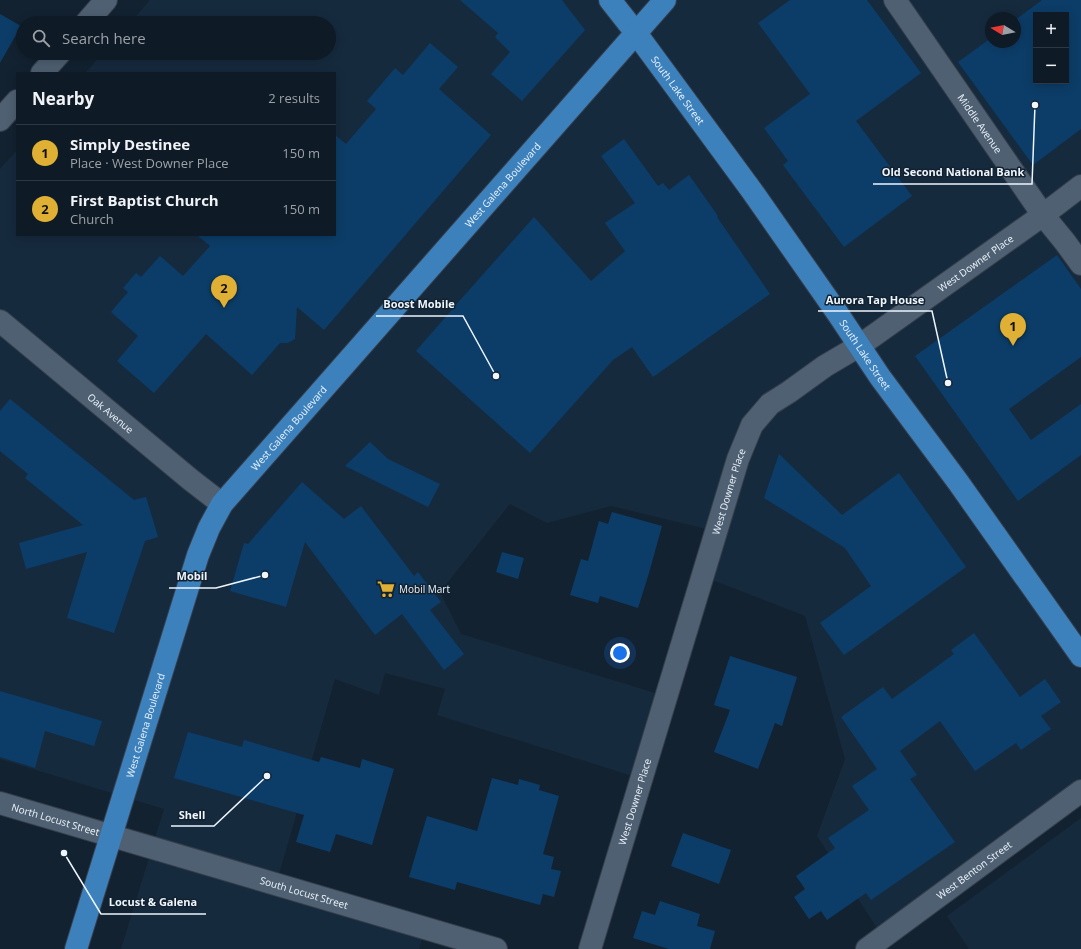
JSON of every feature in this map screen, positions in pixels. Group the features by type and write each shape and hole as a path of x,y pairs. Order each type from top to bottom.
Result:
{"main road":[{"name":"South Lake Street","path":"610,0 752,191 880,377 937,453 1081,656"},
{"name":"West Galena Boulevard","path":"76,949 198,555 209,528 222,504 665,0"}],"street":[{"path":"92,16 106,0"},
{"name":"Middle Avenue","path":"895,0 1043,215 1081,264"},
{"path":"43,72 54,60"},
{"path":"0,120 16,102"},
{"name":"West Downer Place","path":"590,949 736,466 752,425 770,404 825,366 859,346 1043,215 1081,186"},
{"name":"Oak Avenue","path":"0,321 222,504"},
{"name":"West Benton Street","path":"867,949 1081,791"},
{"name":"North Locust Street","path":"0,803 111,836"},
{"name":"South Locust Street","path":"111,836 496,949"}],"shaded area":[{"path":"150,0 1081,0 1081,787 879,931 817,836 845,759 805,616 697,574 711,530 611,506 547,523 510,504 440,592 461,634 662,695 636,777 437,715 445,689 385,673 379,695 335,679 278,878 427,923 419,949 121,949 164,809 0,759 0,169 16,151 16,236 336,236 336,72 86,72 97,60 336,60 336,16 136,16"},
{"path":"1081,818 1081,949 969,949 947,916"}],"building":[{"path":"460,0 562,0 585,30 522,101 491,74 510,52 495,37 498,33"},
{"path":"790,0 867,0 921,73 856,121 912,196 844,247 783,165 788,161 764,128 810,94 758,23"},
{"path":"1042,0 1081,0 1081,129 1033,165 958,62 985,42 985,48 1021,48 1021,16"},
{"path":"0,14 16,23 16,35 0,63"},
{"path":"430,43 458,67 439,89 491,135 324,330 297,307 295,339 288,343 280,343 252,375 206,334 154,393 117,361 138,336 111,312 128,292 123,288 136,273 141,277 160,256 183,276 210,246 198,236 336,236 336,136 346,144 376,109 367,101 395,68 403,75"},
{"path":"624,139 658,186 663,183 669,190 689,175 770,294 653,377 632,347 613,360 530,453 416,351 534,217 591,281 625,251 605,223 635,203 601,156"},
{"path":"1057,255 1081,289 1081,357 1009,409 1031,440 1081,404 1081,455 1018,501 915,356"},
{"path":"10,399 134,500 146,497 158,537 145,541 114,633 67,618 87,552 26,569 19,543 83,525 25,478 28,474 0,451 0,411"},
{"path":"370,442 388,459 440,484 428,507 345,466"},
{"path":"779,454 842,515 899,473 966,567 844,655 820,623 871,586 845,548 764,498"},
{"path":"302,482 344,519 361,506 414,576 418,572 441,602 430,610 464,654 444,670 402,614 375,635 305,542 286,607 230,591 244,543 248,544"},
{"path":"612,512 662,526 638,608 600,596 598,603 570,595 581,559 588,561 599,521 608,524"},
{"path":"502,552 524,558 518,579 496,572"},
{"path":"974,633 1020,697 1045,679 1061,702 1041,716 1051,729 1021,750 1016,743 975,771 940,721 900,751 917,775 910,779 955,842 871,900 866,893 827,920 821,911 809,919 794,897 805,889 796,876 835,848 828,838 869,810 852,786 877,769 841,717 883,687 892,699 954,654 951,650"},
{"path":"730,656 797,677 782,726 775,723 758,769 714,752 730,710 714,705"},
{"path":"0,691 102,721 94,746 45,731 35,768 0,757"},
{"path":"188,732 242,747 244,740 319,762 321,757 360,768 362,759 394,769 372,845 336,834 330,852 296,842 304,815 174,778"},
{"path":"492,778 518,785 519,779 540,785 539,790 559,796 543,854 554,857 551,869 561,871 554,897 543,894 540,905 457,882 455,890 409,877 427,816 477,831"},
{"path":"683,833 731,850 719,884 671,866"},
{"path":"660,901 700,914 697,926 715,931 710,949 669,949 633,938 642,911 655,915"}],"place":[{"name":"Old Second National Bank","path":"1035,105"},
{"name":"First Baptist Church","path":"224,308"},
{"name":"Simply Destinee","path":"1013,346"},
{"name":"Boost Mobile","path":"496,376"},
{"name":"Aurora Tap House","path":"948,383"},
{"name":"Mobil","path":"265,575"},
{"name":"Mobil Mart","path":"386,589"},
{"name":"Shell","path":"267,776"},
{"name":"Locust & Galena","path":"64,853"}]}
